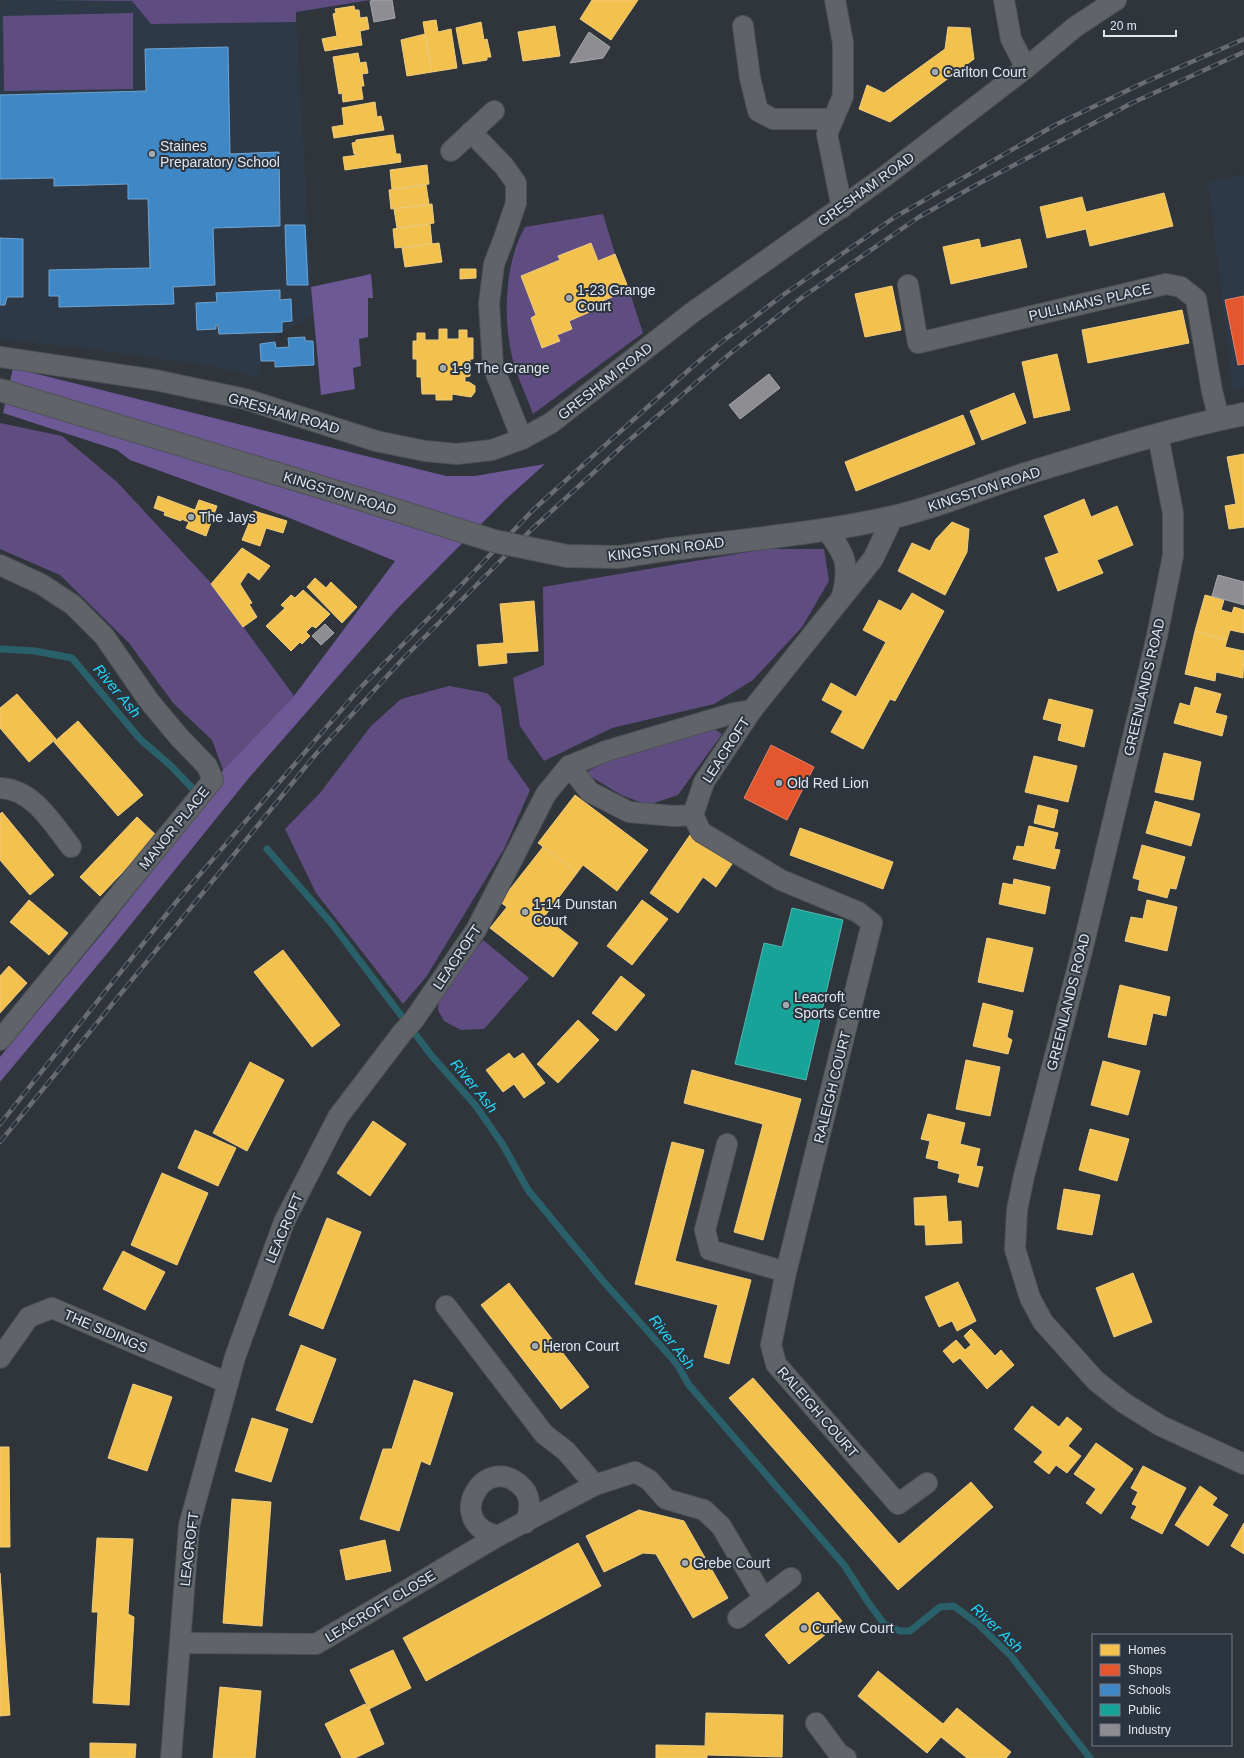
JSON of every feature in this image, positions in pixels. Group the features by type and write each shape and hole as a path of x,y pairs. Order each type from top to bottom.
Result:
{"street":[{"path":"835,0 843,43 843,96 827,134 842,208"},
{"path":"1004,0 1011,39 1026,68"},
{"name":"GRESHAM ROAD","path":"0,357 155,380 245,400 376,441 425,451 457,454 492,450 522,439 551,423 693,312 842,208 1026,68 1075,26 1116,0"},
{"path":"743,26 750,78 758,111 773,119 833,119"},
{"path":"451,151 494,111"},
{"path":"471,132 504,166 516,183 516,203 494,264 489,304 492,366 522,439"},
{"name":"PULLMANS PLACE","path":"908,286 918,343 1166,284 1181,287 1196,299 1212,391 1219,419"},
{"name":"KINGSTON ROAD","path":"0,390 494,541 567,556 619,557 826,529 893,517 1026,474 1158,435 1244,414"},
{"name":"GREENLANDS ROAD","path":"1158,435 1173,513 1173,556 1157,636 1083,947 1024,1176 1017,1210 1015,1249 1030,1298 1043,1322 1096,1381 1124,1404 1161,1426 1244,1464"},
{"name":"LEACROFT","path":"692,815 704,782 752,710 873,559 893,517"},
{"name":"LEACROFT","path":"826,529 837,545 845,561 847,578 842,597"},
{"name":"MANOR PLACE","path":"0,565 41,584 73,605 104,636 149,701 179,737 207,766 213,780 0,1040"},
{"name":"LEACROFT","path":"171,1758 189,1526 235,1357 284,1222 338,1117 408,1027 476,930 546,794 569,766 606,751 734,713 752,710"},
{"path":"569,766 590,792 622,807 629,812 674,816 692,815"},
{"path":"0,788 10,788 26,796 41,809 71,847"},
{"name":"RALEIGH COURT","path":"692,815 701,832 782,880 858,912 872,923 786,1272 771,1345 776,1364 898,1504 927,1483"},
{"path":"727,1144 705,1230 710,1250 786,1272"},
{"path":"446,1306 544,1434 566,1452 595,1486"},
{"name":"THE SIDINGS","path":"0,1358 29,1317 52,1308 228,1382"},
{"name":"LEACROFT CLOSE","path":"180,1643 316,1644 498,1536 595,1486 635,1472 650,1480 666,1498 704,1510 721,1526 764,1599"},
{"path":"498,1536 488,1534 482,1530 475,1522 471,1512 471,1502 474,1492 481,1484 490,1479 507,1477 517,1481 526,1491 530,1511 525,1523"},
{"path":"738,1618 791,1578"},
{"path":"816,1723 838,1757"}],"shaded area":[{"name":"Staines Preparatory School","path":"4,0 370,0 296,13 313,314 276,336 275,342 260,344 261,361 259,378 219,367 92,349 0,339 0,5"},
{"path":"44,0 370,0 296,12 296,22 151,24 132,1"},
{"path":"133,13 133,89 4,91 3,16"},
{"path":"1244,175 1244,388 1233,390 1208,181"},
{"path":"603,214 615,254 598,261 591,243 559,256 560,260 521,276 536,315 531,318 542,347 559,341 557,335 572,329 569,321 590,313 588,307 629,290 643,333 533,414 516,371 508,336 507,298 509,278 512,260 518,242 525,227"},
{"path":"371,274 373,298 368,298 368,337 359,339 361,366 353,368 355,389 321,395 311,287"},
{"path":"13,368 446,476 475,476 545,464 505,500 397,609 248,779 111,949 0,1082 0,1057 110,924 203,807 223,770 294,696 395,561 287,517 130,460 117,450 3,413"},
{"path":"0,423 62,436 117,482 211,583 294,696 223,770 212,740 174,704 129,643 60,575 0,549"},
{"path":"765,549 824,549 829,581 802,627 753,680 714,704 612,728 544,761 520,726 513,678 544,665 543,587"},
{"path":"449,686 487,693 501,707 508,759 530,790 504,849 426,977 403,1004 316,893 285,829 320,793 371,726 401,699"},
{"path":"711,727 722,734 678,795 648,805 621,795 585,773 621,753"},
{"path":"483,940 529,978 484,1029 461,1030 444,1021 438,1010 439,997"}],"building: Homes":[{"path":"592,0 638,0 611,40 580,19"},
{"path":"354,6 355,10 359,10 360,18 367,17 369,29 360,31 362,45 325,51 322,39 337,36 333,14 336,13 335,9"},
{"path":"436,20 438,32 451,29 457,68 432,72 423,22"},
{"path":"481,22 484,40 487,39 491,57 487,57 487,60 463,64 456,28"},
{"path":"555,26 560,56 523,61 518,32"},
{"name":"Carlton Court","path":"948,27 970,28 974,59 890,122 859,109 867,85 884,93 945,49"},
{"path":"425,34 432,72 407,76 401,40"},
{"path":"358,53 360,63 366,62 368,73 362,74 364,86 361,86 363,99 343,102 342,93 339,94 333,57"},
{"path":"375,102 377,117 381,116 384,130 334,138 332,127 344,125 342,108"},
{"path":"393,135 396,154 400,154 401,162 345,170 343,157 359,155 354,154 352,143 356,142 356,140"},
{"path":"427,165 429,184 392,189 390,170"},
{"path":"426,185 429,204 391,209 389,190"},
{"path":"1164,193 1173,226 1090,246 1086,229 1047,238 1040,207 1082,197 1086,212"},
{"path":"432,204 434,223 397,228 394,209"},
{"path":"430,224 432,244 395,248 393,229"},
{"path":"979,239 981,248 1020,239 1027,267 951,284 943,247"},
{"path":"439,243 442,262 405,267 402,248"},
{"name":"1-23 Grange Court","path":"591,243 598,261 615,254 629,290 588,307 590,312 569,321 572,329 557,335 560,341 542,348 531,318 536,315 521,276 560,260 558,256"},
{"path":"460,269 476,269 476,278 460,279"},
{"path":"892,286 901,330 865,337 855,294"},
{"path":"1182,310 1189,343 1088,363 1082,330"},
{"name":"1-9 The Grange","path":"439,329 447,329 447,339 459,339 459,330 467,330 467,338 473,338 473,359 470,359 470,376 465,377 465,382 469,382 475,386 475,392 471,397 452,394 452,400 436,400 436,394 422,394 421,377 417,377 417,359 413,359 413,341 417,341 417,333 425,333 425,340 439,340"},
{"path":"1057,354 1070,410 1034,418 1022,362"},
{"path":"1014,393 1026,423 982,440 970,411"},
{"path":"963,415 975,444 856,491 845,462"},
{"path":"1244,454 1244,527 1229,529 1225,506 1236,504 1227,457"},
{"name":"The Jays","path":"158,496 195,510 199,500 217,506 206,536 186,528 189,522 164,515 165,512 154,508"},
{"path":"1084,499 1091,517 1117,506 1133,545 1097,560 1103,573 1058,591 1045,558 1059,553 1044,516"},
{"path":"254,511 287,521 283,533 266,528 260,546 242,540"},
{"path":"952,522 969,529 967,552 945,595 898,571 912,543 930,551 936,539"},
{"path":"242,548 270,566 259,580 248,572 240,584 252,603 249,604 257,617 243,627 211,584"},
{"path":"315,578 326,588 331,582 357,607 342,623 307,587"},
{"path":"303,590 330,614 316,628 312,626 306,632 310,636 302,644 300,642 291,651 266,626 285,608 281,605 291,595 295,598"},
{"path":"912,593 944,611 895,701 890,699 863,749 831,732 843,711 822,700 831,683 856,697 886,642 863,630 879,600 901,611"},
{"path":"1205,595 1224,600 1221,610 1232,613 1234,607 1244,610 1244,633 1230,630 1227,640 1195,631"},
{"path":"534,601 538,651 506,653 507,663 479,666 477,645 504,643 500,604"},
{"path":"1195,631 1227,640 1225,647 1244,651 1243,678 1216,672 1215,681 1185,674"},
{"path":"1195,687 1221,694 1215,713 1227,716 1222,736 1174,723 1180,703 1190,706"},
{"path":"17,694 56,739 29,762 0,728 0,708"},
{"path":"1049,699 1093,710 1084,747 1058,740 1062,724 1043,719"},
{"path":"78,721 143,795 118,816 54,742"},
{"path":"1164,753 1201,762 1193,800 1155,792"},
{"path":"1034,756 1077,766 1068,802 1025,792"},
{"path":"575,795 648,850 617,891 583,865 577,873 538,843"},
{"path":"1155,801 1200,814 1191,846 1146,833"},
{"path":"1038,805 1058,810 1054,828 1034,823"},
{"path":"2,812 54,875 30,895 0,860 0,814"},
{"path":"137,817 157,836 100,896 80,877"},
{"path":"1029,826 1058,833 1054,849 1060,850 1055,869 1013,859 1017,846 1024,847"},
{"path":"800,828 893,862 883,889 790,855"},
{"path":"690,835 732,864 716,887 703,877 678,913 650,893"},
{"path":"1142,845 1185,857 1176,889 1170,888 1167,898 1138,890 1140,880 1133,878"},
{"name":"1-14 Dunstan Court","path":"543,847 577,873 544,917 578,943 553,977 490,928 507,907 500,902"},
{"path":"1014,879 1050,887 1045,914 999,904 1003,883 1013,885"},
{"path":"29,900 68,933 49,955 10,922"},
{"path":"642,900 668,919 632,965 607,946"},
{"path":"1147,900 1177,907 1167,951 1125,941 1131,917 1143,919"},
{"path":"987,938 1033,948 1023,992 978,982"},
{"path":"283,950 340,1025 312,1047 254,972"},
{"path":"9,966 27,983 0,1013 0,976"},
{"path":"621,976 645,995 616,1031 592,1013"},
{"path":"1120,985 1170,997 1166,1016 1153,1013 1146,1045 1108,1037"},
{"path":"983,1003 1013,1011 1007,1037 1012,1040 1008,1054 973,1046"},
{"path":"578,1020 599,1040 558,1083 537,1064"},
{"path":"509,1053 514,1059 523,1053 545,1083 524,1098 514,1084 503,1092 486,1070"},
{"path":"966,1060 1000,1067 990,1116 956,1109"},
{"path":"1103,1061 1140,1071 1128,1115 1091,1105"},
{"path":"250,1062 284,1080 247,1151 213,1133"},
{"path":"692,1070 801,1099 763,1240 734,1232 763,1124 684,1103"},
{"path":"928,1114 965,1123 960,1144 980,1149 976,1166 983,1167 978,1187 958,1182 960,1174 938,1168 939,1161 926,1158 930,1141 921,1139"},
{"path":"373,1121 406,1144 370,1196 337,1173"},
{"path":"1090,1129 1129,1139 1117,1181 1079,1170"},
{"path":"195,1130 236,1148 218,1186 178,1168"},
{"path":"672,1142 704,1150 675,1261 751,1280 729,1364 704,1357 718,1305 635,1284"},
{"path":"162,1173 208,1193 177,1265 131,1245"},
{"path":"1064,1189 1100,1195 1092,1235 1057,1229"},
{"path":"946,1196 948,1222 961,1221 962,1243 926,1245 925,1225 915,1225 914,1198"},
{"path":"327,1218 361,1232 323,1329 289,1315"},
{"path":"123,1251 165,1272 145,1310 103,1289"},
{"path":"1133,1273 1152,1322 1114,1337 1096,1288"},
{"path":"958,1282 976,1321 957,1331 952,1321 939,1327 925,1297"},
{"name":"Heron Court","path":"509,1283 589,1387 561,1409 481,1305"},
{"path":"971,1329 995,1356 1001,1350 1014,1365 987,1389 960,1358 953,1363 943,1351 956,1340 965,1350 971,1345 964,1336"},
{"path":"301,1345 336,1359 312,1423 276,1410"},
{"path":"753,1378 899,1544 971,1482 993,1507 898,1590 729,1398"},
{"path":"414,1380 453,1393 430,1465 421,1461 399,1531 360,1519 383,1449 392,1449"},
{"path":"133,1384 172,1397 147,1471 108,1458"},
{"path":"1032,1406 1059,1427 1067,1417 1082,1429 1068,1446 1081,1456 1067,1473 1056,1465 1049,1474 1034,1462 1043,1452 1014,1429"},
{"path":"252,1418 288,1429 271,1482 235,1471"},
{"path":"1096,1443 1133,1469 1101,1514 1086,1503 1096,1489 1074,1474"},
{"path":"0,1447 9,1447 10,1547 0,1547"},
{"path":"1143,1466 1186,1488 1162,1534 1131,1518 1137,1506 1132,1504 1138,1492 1131,1488"},
{"path":"1200,1486 1217,1498 1212,1505 1228,1515 1208,1546 1175,1525"},
{"path":"232,1499 271,1502 262,1626 223,1623"},
{"name":"Grebe Court","path":"639,1510 684,1521 728,1598 693,1618 656,1554 643,1553 604,1572 586,1536"},
{"path":"1244,1523 1244,1554 1231,1546"},
{"path":"97,1538 133,1539 128,1614 134,1617 129,1705 93,1703 98,1612 92,1612"},
{"path":"385,1540 391,1571 346,1580 340,1550"},
{"path":"578,1543 601,1586 426,1681 403,1638"},
{"path":"0,1573 10,1715 0,1716"},
{"name":"Curlew Court","path":"818,1592 842,1621 789,1664 765,1635"},
{"path":"393,1650 411,1688 369,1709 350,1670"},
{"path":"878,1671 943,1724 957,1708 1011,1752 1006,1758 967,1758 941,1737 927,1753 858,1696"},
{"path":"220,1687 261,1691 255,1758 213,1758"},
{"path":"365,1704 369,1709 384,1744 355,1758 342,1758 325,1724"},
{"path":"706,1713 783,1715 782,1757 707,1755 707,1758 656,1758 656,1745 705,1746"},
{"path":"90,1743 136,1744 135,1758 90,1758"}],"building: Shops":[{"path":"1244,296 1244,364 1238,365 1225,300"},
{"name":"Old Red Lion","path":"771,745 814,767 787,820 744,798"}],"building: Schools":[{"path":"228,47 230,154 279,152 280,226 213,228 215,285 173,287 174,304 59,307 59,296 49,296 49,270 150,268 148,199 128,199 128,184 54,186 54,178 0,179 0,95 146,91 145,49"},
{"path":"285,225 305,225 308,285 287,285"},
{"path":"0,238 23,239 23,297 7,297 5,305 0,305"},
{"path":"280,290 280,300 291,299 292,321 282,322 282,332 219,334 218,325 216,325 216,329 197,330 196,303 217,302 216,293"},
{"path":"305,337 305,341 313,341 314,365 275,367 275,361 261,361 260,344 275,342 276,348 289,347 288,338"}],"building: Public":[{"name":"Leacroft Sports Centre","path":"792,908 843,920 806,1080 735,1064 764,943 782,947"}],"building: Industry":[{"path":"392,0 395,18 374,22 370,1"},
{"path":"589,32 610,47 603,58 570,63"},
{"path":"769,374 780,388 740,419 729,405"},
{"path":"1218,575 1244,582 1244,605 1212,596"},
{"path":"325,624 334,633 321,645 312,636"}],"waterway":[{"name":"River Ash","path":"0,649 35,651 72,658 140,739 170,765 195,791"},
{"name":"River Ash","path":"267,849 332,924 431,1055 476,1106 503,1145 528,1190 603,1281 677,1364 689,1385 844,1565 884,1624 900,1631 910,1631 940,1607 954,1606 978,1624 1011,1656 1090,1758"}],"railway":[{"path":"0,1124 177,901 361,687 533,510 691,368 719,344 783,295 895,217 1055,125 1143,83 1244,39"},
{"path":"0,1142 316,754 400,662 532,529 626,443 732,352 801,298 919,217 976,185 1132,103 1244,52"}],"place":[{"name":"Carlton Court","path":"935,72"},
{"name":"Staines Preparatory School","path":"152,154"},
{"name":"1-23 Grange Court","path":"569,298"},
{"name":"1-9 The Grange","path":"443,368"},
{"name":"The Jays","path":"191,517"},
{"name":"Old Red Lion","path":"779,783"},
{"name":"1-14 Dunstan Court","path":"525,912"},
{"name":"Leacroft Sports Centre","path":"786,1005"},
{"name":"Heron Court","path":"535,1346"},
{"name":"Grebe Court","path":"685,1563"},
{"name":"Curlew Court","path":"804,1628"}]}
